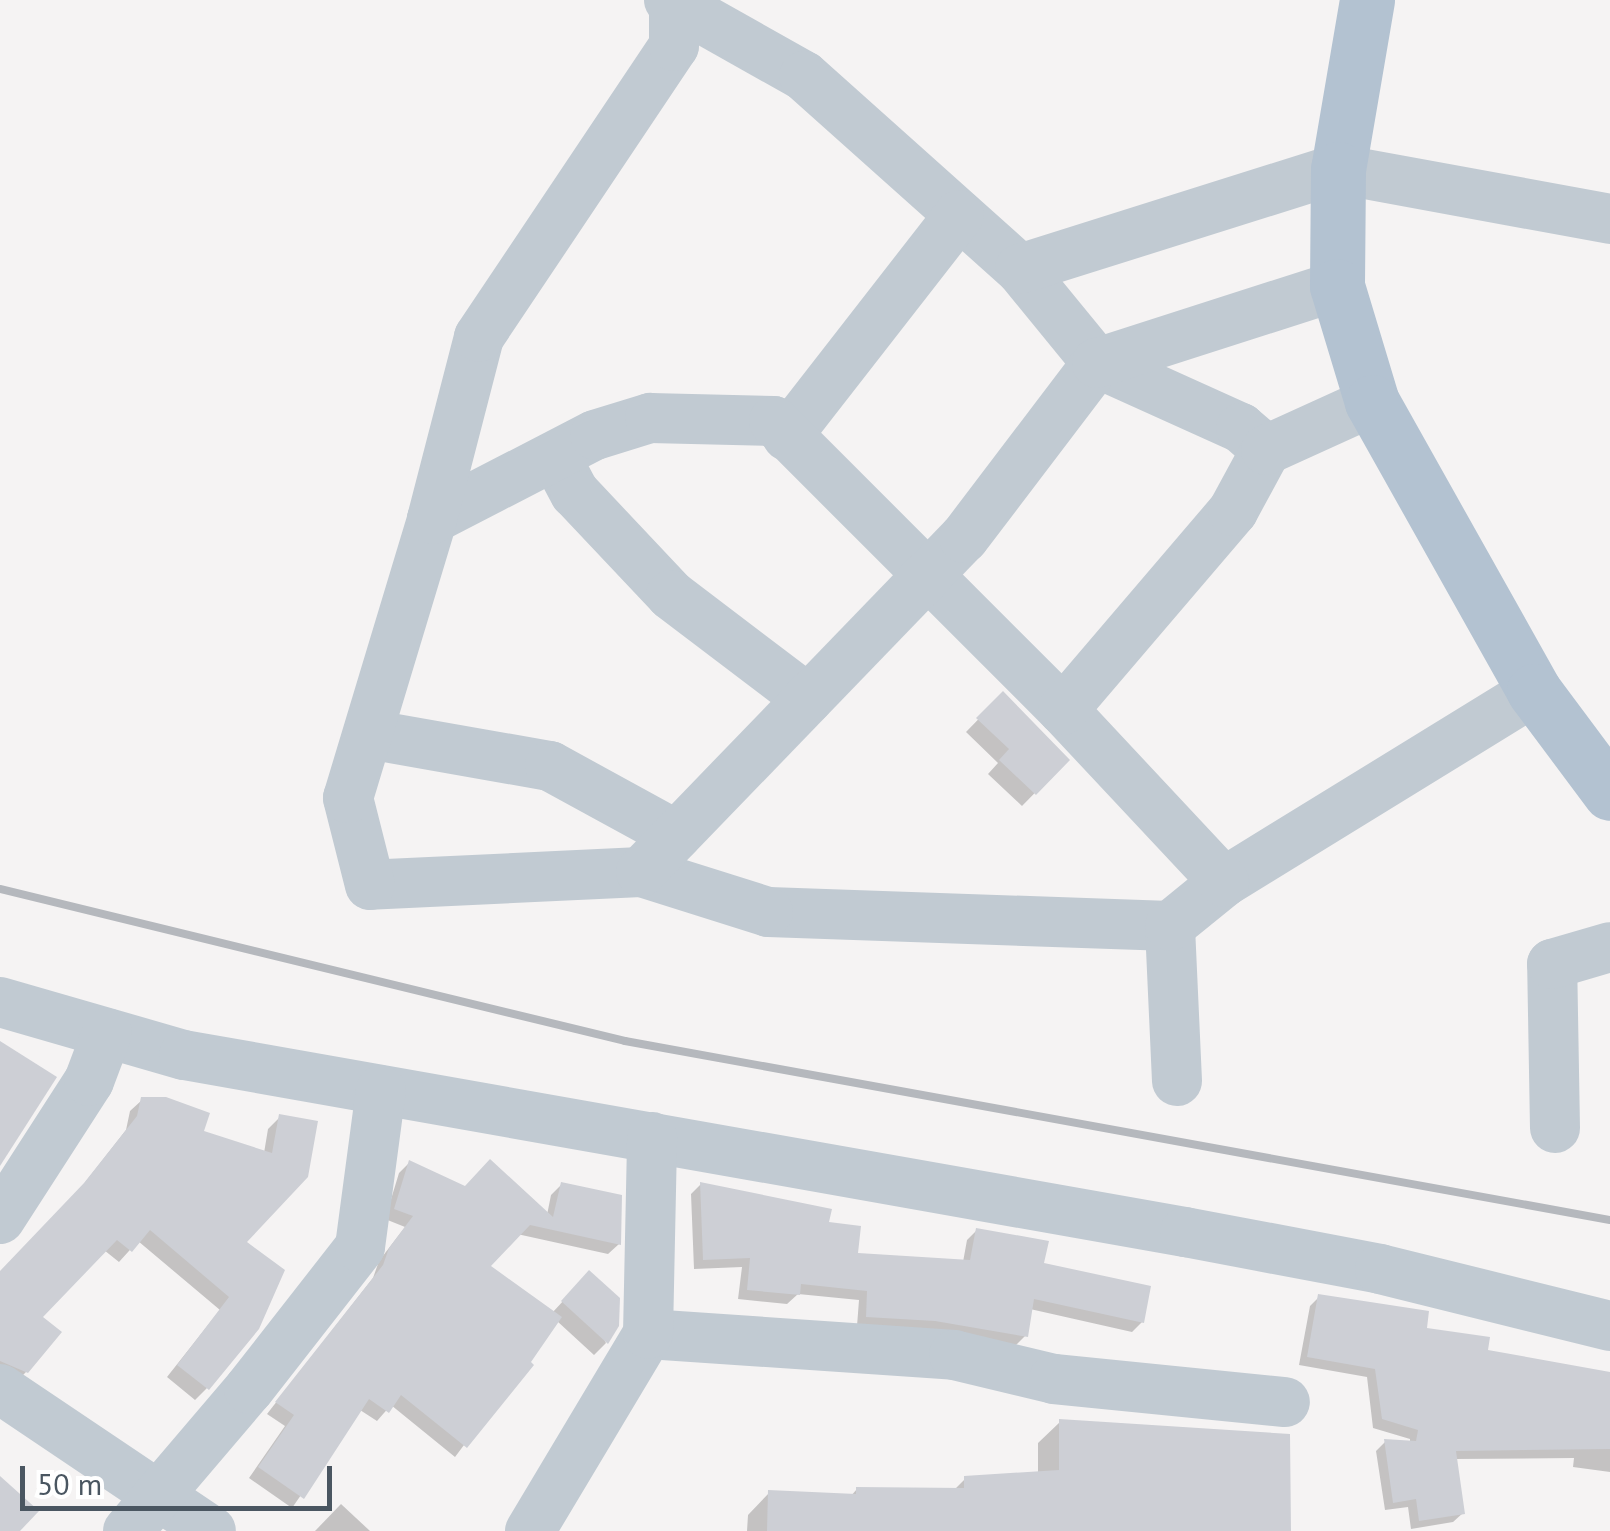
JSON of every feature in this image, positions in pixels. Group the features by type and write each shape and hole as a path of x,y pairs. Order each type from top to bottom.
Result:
{"main road":[{"path":"1367,0 1338,169 1336,286 1372,402 1534,691 1610,793"}],"street":[{"path":"672,1 804,76 1020,269 1097,363 1241,428 1266,450"},
{"path":"672,1 674,46 479,337 432,520 348,798 370,885 641,872 768,912 1170,926 1224,882 1534,691"},
{"path":"1020,269 1338,169 1610,218"},
{"path":"787,436 958,215"},
{"path":"641,872 964,538 1097,363 1336,286"},
{"path":"1064,710 1233,511 1266,450 1372,402"},
{"path":"432,520 595,436 650,418 774,421 1064,710 1224,882"},
{"path":"556,458 575,493 671,595 808,698"},
{"path":"368,734 550,766 676,835"},
{"path":"1170,926 1178,1080"},
{"path":"1555,1128 1552,964 1610,947"},
{"path":"0,1002 184,1055 1380,1270 1610,1326"},
{"path":"0,1219 89,1081 107,1033"},
{"path":"143,1513 249,1389 360,1247 381,1090"},
{"path":"530,1531 648,1334 652,1138"},
{"path":"648,1334 954,1355 1054,1380 1285,1402"},
{"path":"0,1389 143,1513 211,1531"}],"building":[{"path":"1003,691 1070,760 1036,795 999,760 1009,749 976,718"},
{"path":"0,1041 57,1077 0,1166"},
{"path":"141,1097 166,1097 210,1113 204,1131 272,1153 279,1114 318,1121 308,1177 247,1242 285,1270 259,1329 209,1390 177,1365 229,1297 150,1230 132,1252 117,1240 43,1317 62,1332 28,1373 0,1361 0,1271 84,1183 137,1116"},
{"path":"490,1159 553,1217 561,1182 622,1195 621,1245 530,1225 491,1266 562,1317 531,1362 534,1365 467,1448 401,1395 389,1413 369,1399 304,1499 258,1467 294,1415 275,1402 383,1265 389,1248 413,1216 394,1209 409,1160 465,1186"},
{"path":"700,1182 832,1209 829,1222 861,1226 858,1253 970,1260 976,1228 1049,1241 1044,1263 1151,1286 1144,1323 1034,1299 1028,1337 935,1321 866,1317 867,1291 801,1284 800,1295 747,1290 750,1258 703,1260"},
{"path":"589,1270 620,1298 619,1326 608,1344 561,1301"},
{"path":"1318,1294 1429,1311 1427,1328 1490,1337 1488,1350 1610,1372 1610,1449 1456,1451 1465,1514 1419,1521 1416,1499 1393,1503 1384,1439 1416,1441 1418,1430 1382,1419 1375,1369 1307,1357"},
{"path":"1059,1419 1290,1434 1291,1531 767,1531 768,1490 856,1494 856,1487 964,1488 964,1476 1059,1470"},
{"path":"0,1476 39,1511 20,1531 0,1531"}],"railway":[{"path":"0,889 625,1041 1610,1220"}]}
